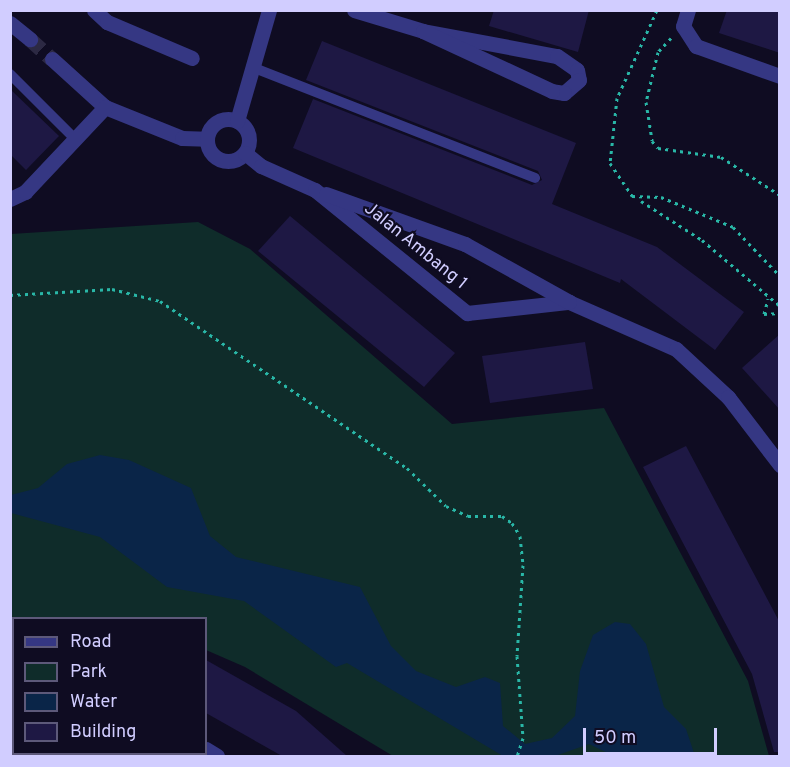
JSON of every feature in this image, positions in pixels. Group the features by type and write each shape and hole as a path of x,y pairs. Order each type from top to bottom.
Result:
{"street":[{"path":"94,10 106,22 192,58"},
{"path":"206,139 221,160 245,153 249,139 237,121 269,10"},
{"path":"354,10 423,31 557,56 573,65 579,80 564,93 552,91 423,31"},
{"path":"688,10 685,32 708,52 780,76"},
{"path":"10,23 30,39"},
{"path":"52,58 105,106 182,138 206,139"},
{"path":"12,197 75,138 105,106"},
{"path":"206,139 217,121 237,121"},
{"name":"Jalan Ambang 1","path":"245,153 261,166 315,190 465,244 569,302 676,349 728,397 780,465"},
{"name":"Jalan Ambang 1","path":"315,190 467,313 569,302"}],"lane":[{"path":"252,67 535,178"},
{"path":"10,74 75,138"}],"path":[{"path":"657,10 620,88 609,140 615,174 639,199 702,240 767,298 780,306"},
{"path":"685,32 658,52 645,116 652,141 658,148 721,157 780,195"},
{"path":"639,199 661,197 733,226 780,276"},
{"path":"10,294 112,289 160,301 407,468 446,506 468,516 502,516 512,523 520,536 523,565 517,656 523,738 517,756"},
{"path":"767,298 764,314 780,313"}],"green space":[{"path":"198,222 250,249 452,424 604,408 748,681 769,756 393,756 245,667 207,650 207,617 12,617 11,620 11,234"}],"water":[{"path":"100,455 129,460 191,488 210,536 236,557 360,587 391,646 416,671 456,687 485,677 500,683 503,726 525,744 552,738 575,716 580,671 593,635 615,622 630,624 646,644 664,707 686,729 695,756 614,756 589,744 555,756 503,756 347,663 336,667 244,601 167,587 100,537 11,513 11,495 38,488 67,464"}],"building":[{"path":"494,10 589,10 578,52 489,26"},
{"path":"727,10 780,10 780,53 719,33"},
{"path":"322,41 576,143 552,204 657,247 744,312 715,350 621,279 620,283 293,148 313,99 532,185 542,180 538,171 306,80"},
{"path":"10,89 59,136 26,170 10,154"},
{"path":"290,216 455,353 424,387 258,251"},
{"path":"780,334 780,410 742,368"},
{"path":"585,342 593,389 490,403 482,356"},
{"path":"686,446 780,623 780,752 774,752 752,674 643,467"},
{"path":"207,661 296,711 347,756 282,756 207,714"}],"tunnel":[{"path":"30,39 52,59"}]}
